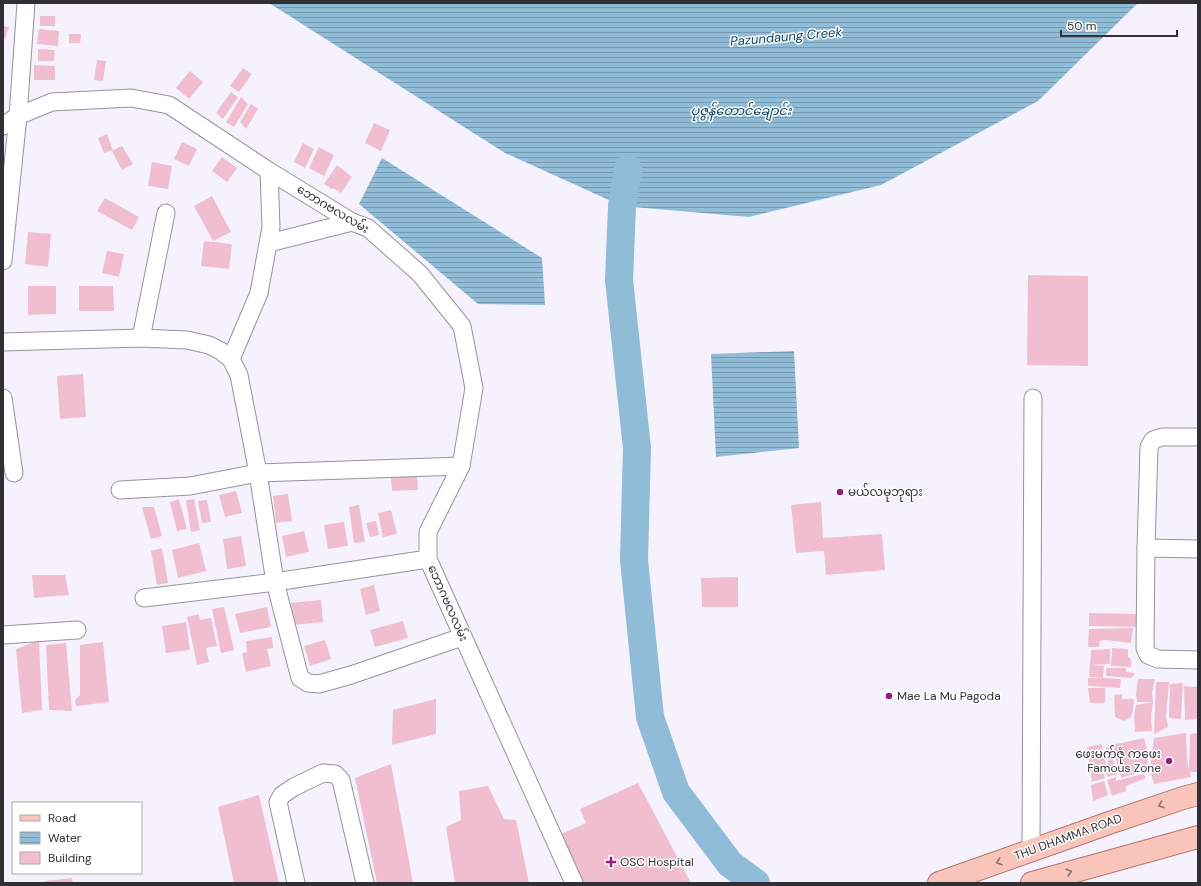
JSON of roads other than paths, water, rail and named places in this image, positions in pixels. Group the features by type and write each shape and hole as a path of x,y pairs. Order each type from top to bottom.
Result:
{"main road":[{"name":"THU DHAMMA ROAD","path":"939,883 1031,850 1198,794"},
{"path":"1032,883 1198,837"}],"street":[{"path":"3,261 18,116 26,3"},
{"name":"ဘောဂဗလလမ်း","path":"3,126 18,116 52,102 131,98 169,105 269,171 352,222 368,228 420,274 462,326 474,388 461,466 428,532 428,559 574,883"},
{"path":"231,359 259,293 271,227 269,171"},
{"path":"141,338 166,213"},
{"path":"269,243 352,222"},
{"path":"3,342 141,338 187,340 209,345 221,351 231,359 239,375 258,473 275,582 300,678 308,684 319,684 351,675 462,637"},
{"path":"3,398 14,473"},
{"path":"1031,850 1033,398"},
{"path":"1198,437 1162,437 1153,440 1150,446 1146,548 1145,648 1148,655 1158,659 1198,660"},
{"path":"120,490 190,486 258,473 461,466"},
{"path":"1146,548 1198,549"},
{"path":"144,598 275,582 428,559"},
{"path":"3,635 77,630"},
{"path":"296,883 278,802 282,795 294,787 323,773 335,774 341,780 365,883"}],"water":[{"name":"ပုဇွန်တောင်ချောင်း","path":"269,3 1138,3 1038,101 881,185 749,217 622,206 505,153"},
{"path":"382,158 542,258 545,305 478,304 359,204"},
{"path":"794,351 799,448 716,457 711,354"}],"waterway":[{"path":"628,169 622,206 619,280 637,448 634,560 650,717 676,792 730,864 756,883"}],"place":[{"name":"မယ်လမုဘုရား","path":"840,492"},
{"name":"Mae La Mu Pagoda","path":"889,696"},
{"name":"ဖေးမက်ဇုံ ကဖေး Famous Zone","path":"1169,761"},
{"name":"OSC Hospital","path":"611,862"}],"water label":[{"name":"Pazundaung Creek","path":"786,36"}]}
